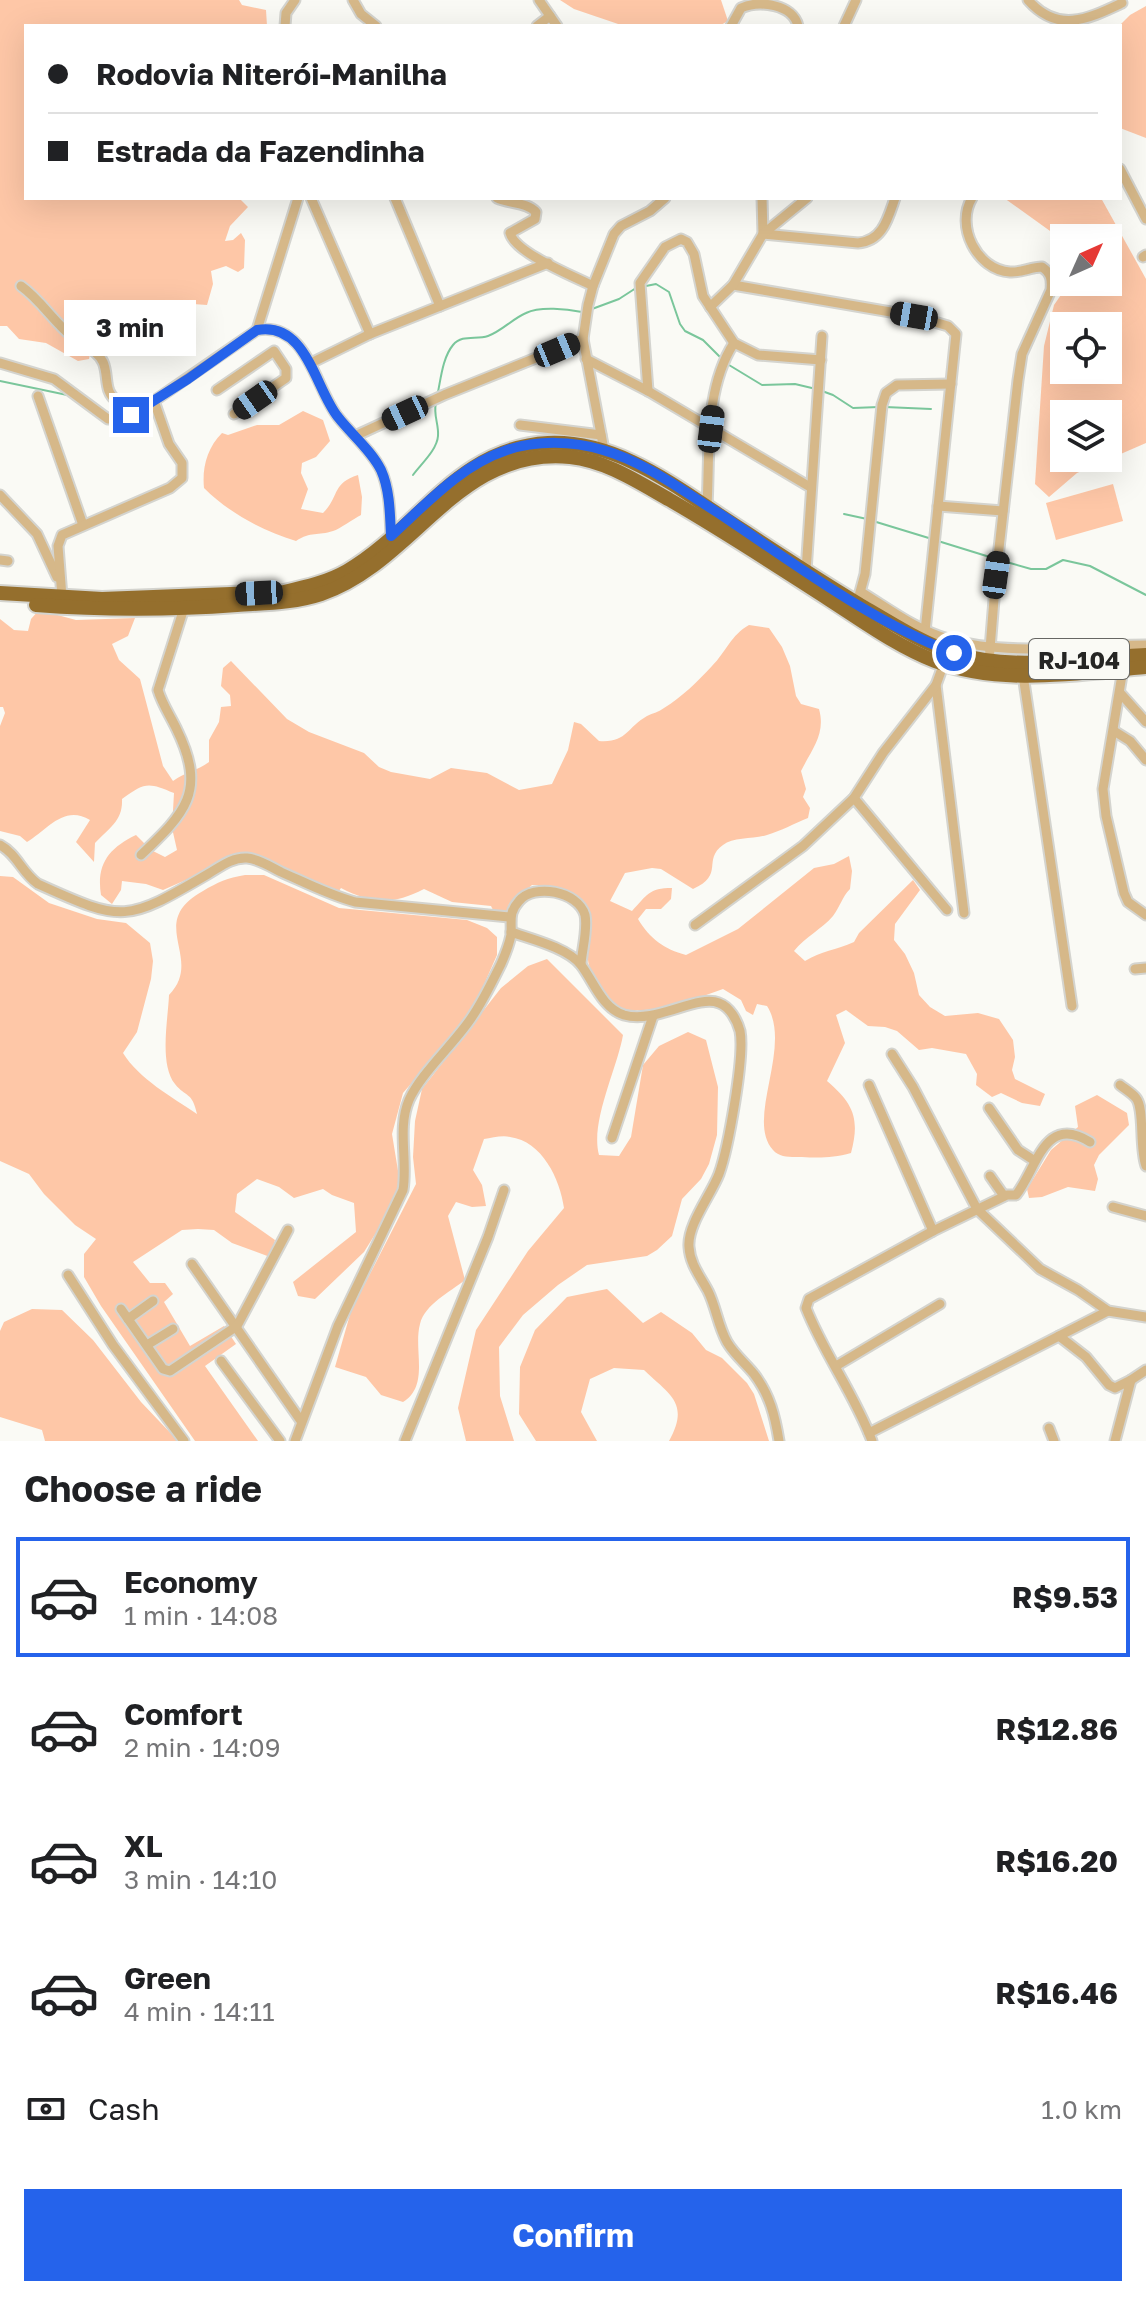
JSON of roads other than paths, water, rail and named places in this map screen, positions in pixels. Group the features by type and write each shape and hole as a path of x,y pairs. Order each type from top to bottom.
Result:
{"highway":[{"name":"RJ-104","path":"0,593 61,592 138,599 284,592 305,588 347,571 459,476 506,450 557,443 603,442 806,571 859,597 954,653 1077,659 1146,655"},
{"name":"RJ-104","path":"0,602 81,608 184,608 271,603 320,594 343,585 370,567 477,478 520,461 546,457 571,458 598,463 620,472 692,513 896,642 944,663 977,671 1023,675 1146,667"},
{"path":"1077,659 1097,646"}],"street":[{"path":"285,24 286,13 295,0"},
{"path":"353,0 361,14 374,24"},
{"path":"539,0 556,24"},
{"path":"845,24 856,0"},
{"path":"1028,0 1043,15 1071,21 1089,19 1122,3"},
{"path":"732,24 741,8 757,3 779,6 791,12 797,24"},
{"path":"540,24 550,16"},
{"path":"1122,172 1142,201 1146,219"},
{"path":"257,330 297,200"},
{"path":"312,200 370,334"},
{"path":"396,200 440,306"},
{"path":"502,200 512,204 534,202 537,216 512,230 512,239 548,263 593,286"},
{"path":"520,425 603,442 583,339 588,305 617,230 663,200"},
{"path":"762,200 763,234"},
{"path":"710,307 733,285 763,234 805,200"},
{"path":"763,234 868,242 883,229 894,200"},
{"path":"971,200 965,217 966,229 974,248 987,263 1013,272 1042,267 1050,275 1051,281 1051,290 1022,354 996,575 990,654 1051,648 1146,645"},
{"path":"648,391 640,286 665,247 681,239 691,247 700,288 734,343 758,355 821,360"},
{"path":"311,363 370,334 548,263"},
{"path":"733,285 914,316 948,326 957,337 925,636"},
{"path":"21,286 37,297 65,330 98,355 104,363 109,395 114,400 151,401"},
{"path":"0,363 65,386 108,419 131,415 257,330 268,328 277,331 299,346 311,363 328,402 381,470 389,502 391,536"},
{"path":"234,414 288,376 274,351 277,331"},
{"path":"806,571 822,336"},
{"path":"355,436 444,395 583,339"},
{"path":"707,506 711,429 721,367 734,343"},
{"path":"217,390 274,351"},
{"path":"586,359 648,391 810,487"},
{"path":"859,597 871,521 881,408 886,393 897,385 951,384"},
{"path":"38,396 83,525"},
{"path":"61,592 58,541 62,535 170,488 182,478 182,463 169,444 151,401"},
{"path":"0,495 37,534 61,592"},
{"path":"938,506 1003,511"},
{"path":"141,855 170,827 191,794 183,743 158,690 184,608"},
{"path":"695,925 803,846 854,798 883,753 936,685 944,663"},
{"path":"1123,669 1121,694 1105,770 1106,816 1124,893 1128,902 1146,915"},
{"path":"1023,675 1072,1006"},
{"path":"936,685 964,913"},
{"path":"1121,694 1146,722"},
{"path":"1114,731 1130,741 1146,760"},
{"path":"854,798 947,910"},
{"path":"0,845 13,854 29,878 38,884 103,912 120,914 138,911 161,902 227,862 248,858 332,896 355,902 509,917"},
{"path":"295,1441 338,1326 403,1190 406,1174 404,1119 409,1099 472,1017 503,961 511,932 509,917 525,895 535,892 570,897 580,905 585,914 581,964 589,980 617,1011 625,1015 653,1016 707,1001 719,1003 730,1010 740,1032 740,1053 724,1154 719,1175 690,1234 689,1247 697,1274 714,1304 725,1340 767,1395 779,1441"},
{"path":"511,932 552,946 581,964"},
{"path":"612,1138 653,1016"},
{"path":"892,1054 913,1087 977,1209 1040,1269 1108,1311 1146,1317"},
{"path":"869,1085 933,1231"},
{"path":"1120,1085 1136,1098 1140,1107 1140,1147 1146,1166"},
{"path":"989,1108 1018,1150 1035,1161"},
{"path":"1090,1142 1076,1134 1062,1134 1043,1146 1026,1182 1016,1195 1004,1196 933,1231 809,1299 806,1308 871,1437 1108,1311"},
{"path":"990,1176 1004,1196"},
{"path":"405,1441 504,1190"},
{"path":"1113,1207 1146,1216"},
{"path":"121,1309 163,1369 170,1371 237,1326 288,1230"},
{"path":"192,1264 301,1421"},
{"path":"68,1275 113,1345 184,1441"},
{"path":"128,1319 153,1301"},
{"path":"836,1366 940,1304"},
{"path":"147,1345 173,1329"},
{"path":"1059,1336 1086,1357 1115,1388 1146,1370"},
{"path":"221,1361 280,1441"},
{"path":"1115,1441 1131,1380"},
{"path":"1049,1428 1054,1441"}],"waterway":[{"path":"646,286 656,284 669,292 685,331 703,340 721,358"},
{"path":"592,309 619,299 636,288"},
{"path":"438,392 445,361 457,342 465,338 488,336 539,309 582,312"},
{"path":"729,365 762,385 795,384 816,389"},
{"path":"0,381 72,396"},
{"path":"822,391 853,408 879,407"},
{"path":"413,475 437,441 436,403"},
{"path":"885,407 931,409"},
{"path":"844,514 867,519"},
{"path":"873,521 932,539"},
{"path":"938,541 993,558"},
{"path":"1003,561 1031,569 1046,569 1063,560 1090,566 1146,595"}]}
